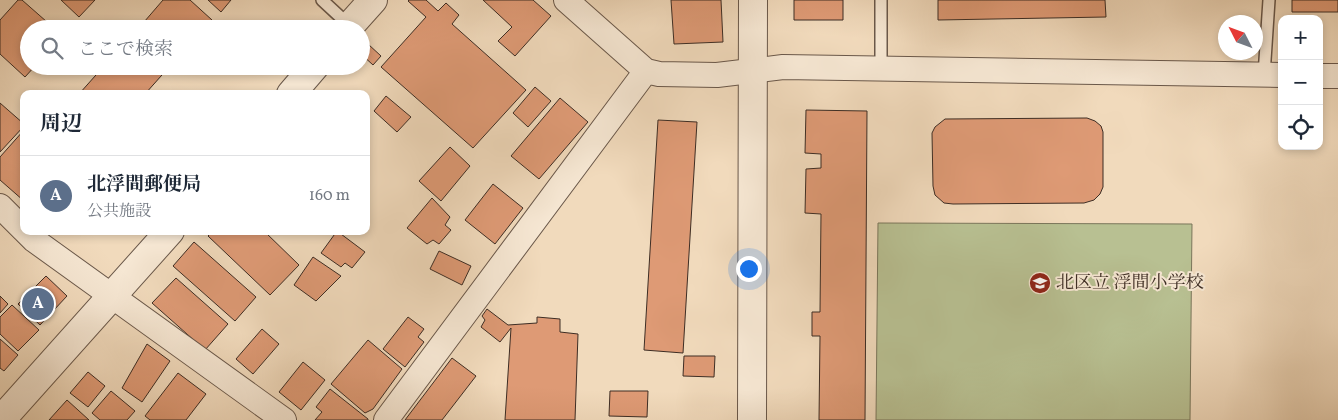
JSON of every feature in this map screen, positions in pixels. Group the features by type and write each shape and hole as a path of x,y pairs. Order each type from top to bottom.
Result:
{"street":[{"path":"355,20 373,0"},
{"path":"566,0 646,71 660,74 716,74 783,67 1273,75"},
{"path":"752,420 753,0"},
{"path":"386,420 646,71"},
{"path":"294,90 307,75"},
{"path":"1323,76 1338,76"},
{"path":"0,206 20,227"},
{"path":"28,235 112,298 284,420"},
{"path":"1,420 167,235"}],"lane":[{"path":"322,0 342,20"},
{"path":"881,0 881,69"},
{"path":"1269,0 1273,75"}],"green space":[{"path":"878,223 1192,224 1190,420 876,420"}],"building":[{"path":"18,0 22,0 45,20 20,20 20,72 0,54 0,20"},
{"path":"61,0 95,0 79,17"},
{"path":"163,0 190,0 212,20 146,20"},
{"path":"208,0 231,0 221,12"},
{"path":"409,0 426,0 438,11 446,3 459,15 452,24 526,90 473,148 381,67 426,17"},
{"path":"483,0 533,0 551,16 515,56 498,41 512,27"},
{"path":"671,0 721,0 723,42 674,44"},
{"path":"794,0 843,0 843,20 794,20"},
{"path":"938,0 1105,0 1106,17 938,20"},
{"path":"1292,0 1338,0 1338,12 1292,12"},
{"path":"370,46 381,56 373,65 370,62"},
{"path":"96,75 162,75 149,90 83,90"},
{"path":"535,87 551,101 528,127 513,113"},
{"path":"386,96 411,117 397,132 374,111"},
{"path":"560,98 588,122 539,179 511,156"},
{"path":"0,103 20,120 20,130 0,152"},
{"path":"806,110 867,111 865,420 819,420 820,336 812,336 812,312 820,312 821,214 805,213 806,169 821,168 821,154 805,153"},
{"path":"1087,118 1101,126 1103,132 1103,187 1100,194 1094,200 1084,203 953,204 944,203 935,195 933,186 932,133 935,127 945,119"},
{"path":"658,120 697,122 683,353 644,350"},
{"path":"20,134 20,198 0,180 0,157"},
{"path":"450,147 470,166 441,201 419,181"},
{"path":"493,184 523,208 495,244 465,220"},
{"path":"432,198 450,217 445,225 451,230 439,244 433,240 427,244 407,228"},
{"path":"268,235 299,265 270,295 208,236"},
{"path":"334,235 342,235 365,252 352,268 345,263 341,267 321,253"},
{"path":"194,242 256,297 235,321 173,266"},
{"path":"439,251 471,266 462,285 430,269"},
{"path":"313,257 341,276 316,301 294,285"},
{"path":"46,276 67,296 40,325 18,304"},
{"path":"176,278 228,324 205,350 152,303"},
{"path":"0,296 8,304 0,313"},
{"path":"12,305 39,330 18,351 0,334 0,317"},
{"path":"487,309 508,325 537,323 537,317 560,319 560,332 578,334 575,420 505,420 511,328 500,342 481,327 485,320 482,316"},
{"path":"408,317 424,329 418,337 424,342 405,367 383,349"},
{"path":"262,329 279,344 253,374 236,359"},
{"path":"0,339 18,355 4,371 0,368"},
{"path":"368,340 402,369 373,409 365,413 331,384"},
{"path":"147,344 170,361 142,402 122,388"},
{"path":"684,356 715,356 714,377 683,376"},
{"path":"452,358 476,376 442,420 405,420"},
{"path":"303,362 325,380 301,410 279,392"},
{"path":"88,372 105,386 88,407 70,393"},
{"path":"178,373 206,394 186,420 150,420 145,416"},
{"path":"330,389 368,420 315,420 322,412 316,407"},
{"path":"111,391 135,411 127,420 100,420 92,413"},
{"path":"610,391 648,391 647,417 609,416"},
{"path":"67,400 89,420 49,420"}],"place":[{"name":"北区立 浮間小学校","path":"1040,283"},
{"name":"北浮間郵便局","path":"38,304"}]}
